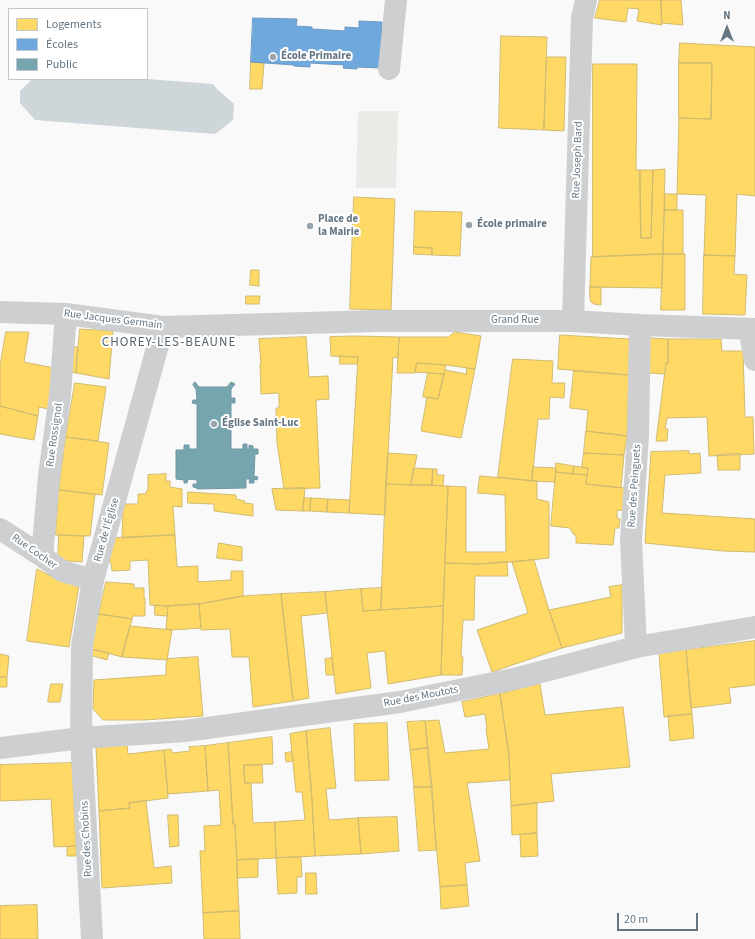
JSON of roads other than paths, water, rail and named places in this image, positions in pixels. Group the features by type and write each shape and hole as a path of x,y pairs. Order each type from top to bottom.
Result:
{"street":[{"path":"390,69 396,0"},
{"name":"Rue Joseph Bard","path":"574,321 582,18 586,0"},
{"name":"Rue Jacques Germain","path":"1,316 66,314 163,327 274,324"},
{"name":"Rue Rossignol","path":"42,556 49,476 60,396 66,314"},
{"name":"Grand Rue","path":"274,324 378,321 574,321 752,329"},
{"name":"Rue des Peinguets","path":"636,647 631,540 638,436 640,325"},
{"name":"Rue de l'Église","path":"81,738 82,646 93,580 163,327"},
{"path":"752,329 755,360"},
{"name":"Rue Cocher","path":"0,529 42,556 62,572 93,580"},
{"name":"Rue des Moutots","path":"0,748 81,738 185,731 400,702 518,678 636,647 755,627"},
{"name":"Rue des Chobins","path":"81,738 92,939"}],"place":[{"name":"École Primaire","path":"273,57"},
{"name":"École primaire","path":"469,225"},
{"name":"Place de la Mairie","path":"310,226"},
{"name":"Église Saint-Luc","path":"214,424"}],"district":[{"name":"CHOREY-LES-BEAUNE","path":"169,343"}]}
